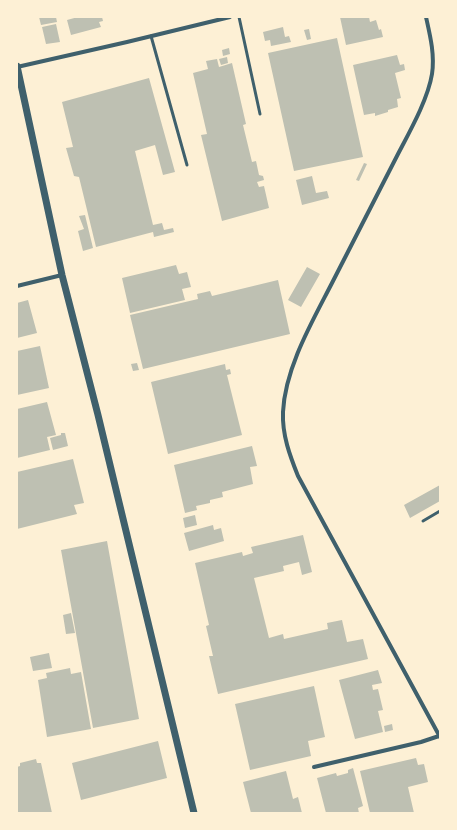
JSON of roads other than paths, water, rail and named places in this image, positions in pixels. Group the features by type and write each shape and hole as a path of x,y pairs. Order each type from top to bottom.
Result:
{"street":[{"path":"194,813 98,415 62,274 17,66 230,17"},
{"path":"314,767 440,737 298,476 289,454 284,430 283,413 291,370 320,308 410,131 427,93 432,74 433,59 431,39 426,17"},
{"path":"17,286 62,274"}],"lane":[{"path":"239,17 260,114"},
{"path":"151,36 187,165"},
{"path":"424,521 440,511"}]}
